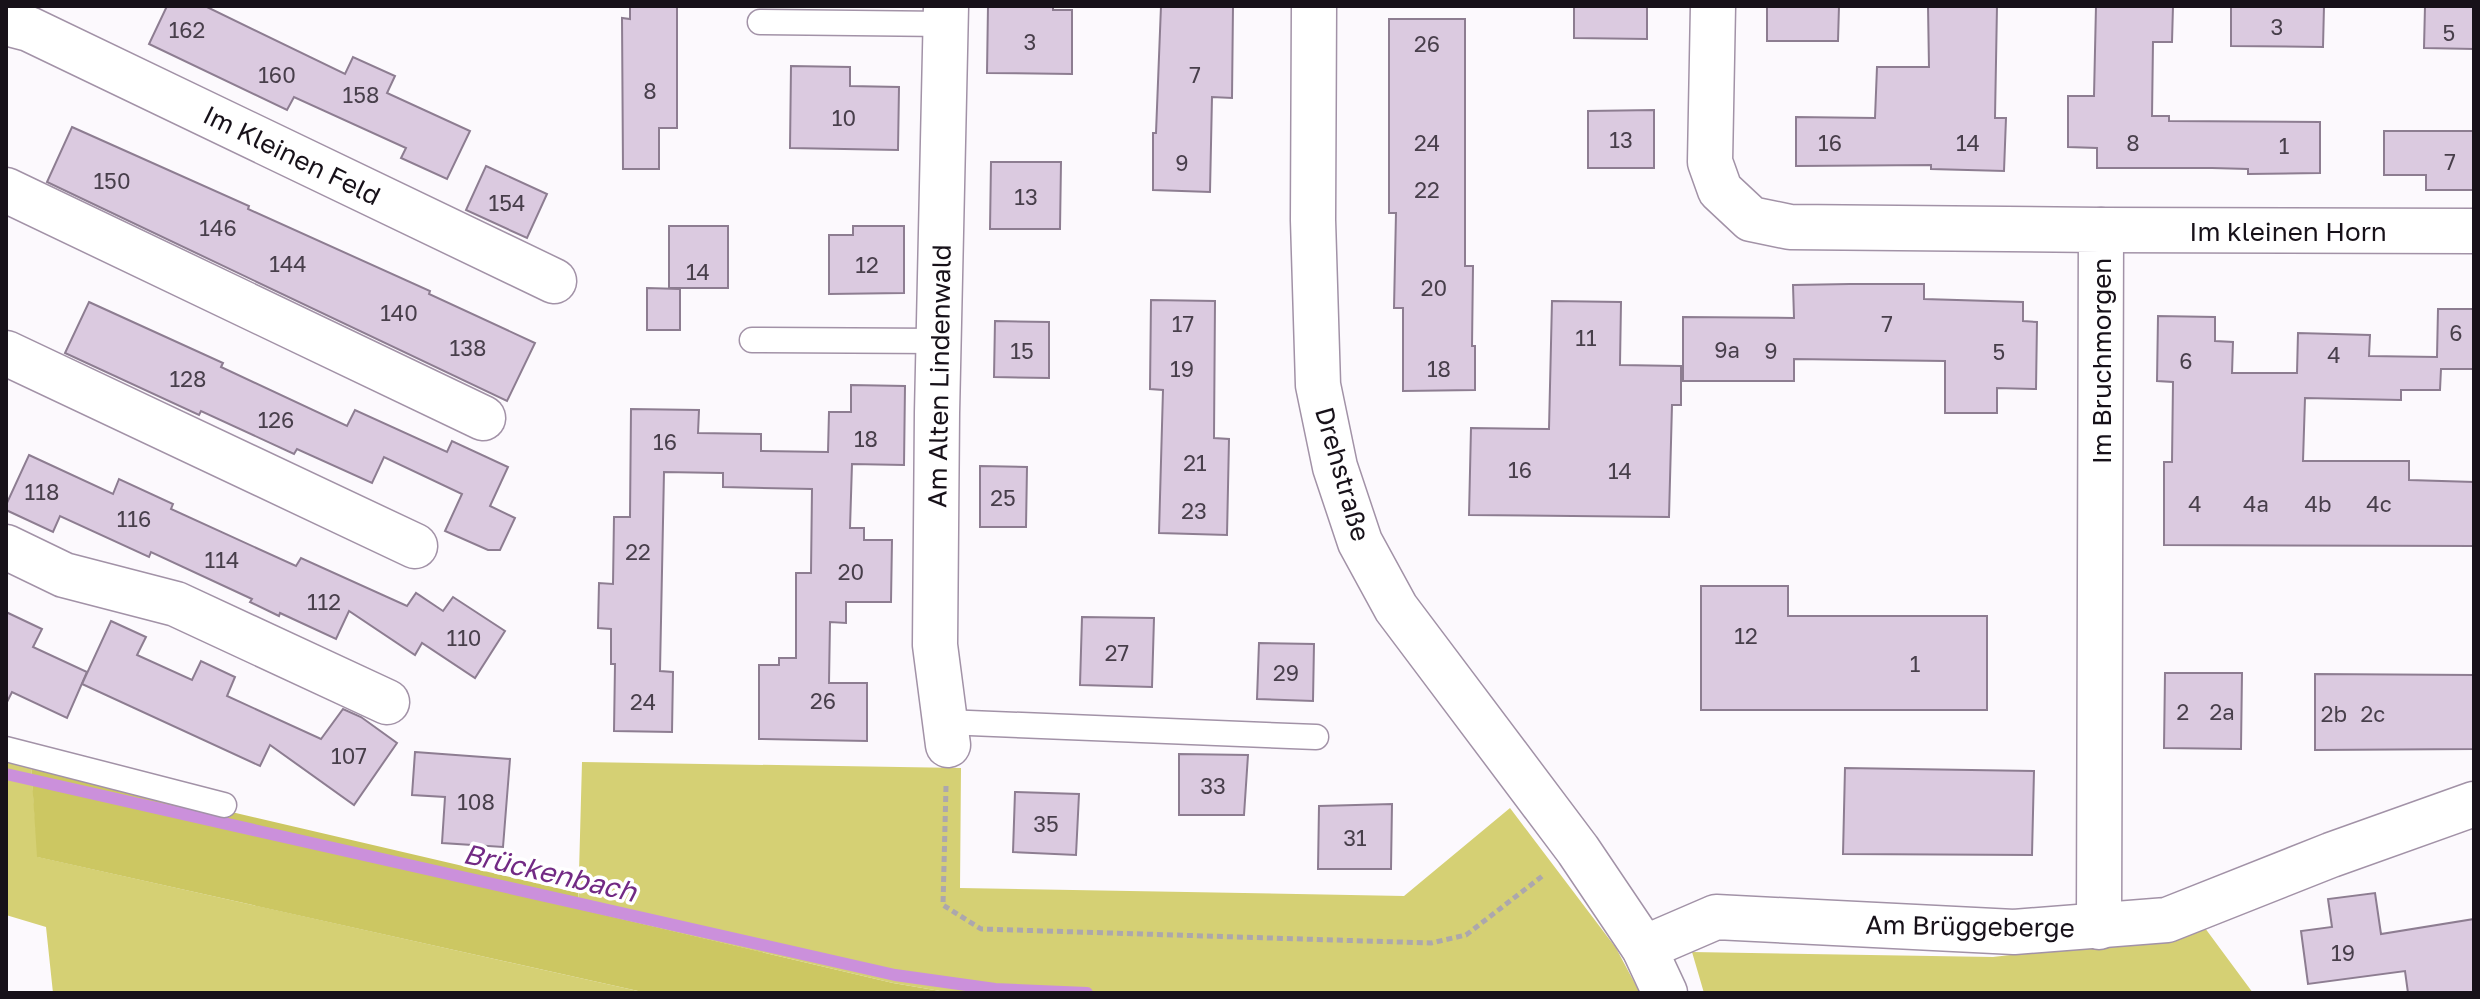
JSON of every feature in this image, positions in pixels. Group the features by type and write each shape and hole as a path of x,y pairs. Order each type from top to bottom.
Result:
{"street":[{"name":"Drehstraße","path":"1314,6 1313,220 1318,385 1335,467 1360,542 1396,608 1578,850 1644,948 1665,993"},
{"name":"Im Bruchmorgen","path":"1713,6 1710,162 1720,190 1751,219 1790,227 2101,230 2099,927"},
{"name":"Am Alten Lindenwald","path":"946,15 935,645 946,733"},
{"name":"Im Kleinen Feld","path":"22,29 554,281"},
{"path":"6,190 483,418"},
{"name":"Im kleinen Horn","path":"2101,230 2474,231"},
{"path":"6,353 415,546"},
{"path":"6,547 64,575 176,604 387,702"},
{"name":"Am Brüggeberge","path":"1644,948 1716,917 2014,932 2167,920 2331,855 2474,804"}],"lane":[{"path":"760,22 946,15"},
{"path":"752,340 940,341"},
{"path":"946,733 1316,737"},
{"path":"6,749 224,805"}],"path":[{"path":"946,733 943,905 981,929 1431,943 1466,935 1578,850"}],"shaded area":[{"path":"6,760 31,765 38,857 647,993 53,993 46,927 6,915"},
{"path":"582,762 961,768 960,888 1404,896 1510,808 1616,948 1640,993 952,993 893,983 578,909"},
{"path":"31,765 578,893 579,909 893,983 952,993 647,993 37,857"},
{"path":"2202,924 2253,993 1704,993 1692,952 1993,957 2096,945"}],"building":[{"path":"167,6 205,6 345,74 353,57 395,76 387,93 470,131 447,179 401,158 406,148 294,97 287,110 149,44"},
{"path":"630,6 677,6 677,128 659,128 659,169 623,169 622,18 630,19"},
{"path":"988,6 1053,6 1053,10 1072,10 1072,74 987,73"},
{"path":"1161,6 1233,6 1232,98 1212,97 1210,192 1153,190 1153,133 1156,133"},
{"path":"1574,6 1647,6 1647,39 1574,38"},
{"path":"1767,6 1839,6 1838,41 1767,41"},
{"path":"1928,6 1997,6 1995,118 2006,118 2004,171 1931,169 1931,165 1796,166 1796,117 1875,118 1877,67 1929,67"},
{"path":"2096,6 2173,6 2172,42 2153,42 2152,116 2169,116 2169,121 2320,122 2320,173 2248,174 2248,169 2097,168 2097,148 2068,147 2068,96 2094,96"},
{"path":"2231,6 2324,6 2323,47 2231,46"},
{"path":"2425,6 2474,6 2474,49 2424,48"},
{"path":"1389,19 1465,19 1465,266 1473,266 1475,390 1403,391 1403,308 1394,308 1396,213 1389,213"},
{"path":"791,66 850,67 850,86 899,87 898,150 790,148"},
{"path":"1654,110 1654,168 1588,168 1588,111"},
{"path":"72,127 249,206 248,209 430,291 429,294 535,343 507,401 47,182"},
{"path":"2384,131 2474,131 2474,190 2426,190 2426,175 2384,175"},
{"path":"991,162 1061,162 1060,229 990,229"},
{"path":"486,166 547,194 527,238 466,210"},
{"path":"669,226 728,226 728,288 669,288"},
{"path":"853,226 904,226 904,293 829,294 829,235 853,235"},
{"path":"1924,284 1924,299 2023,302 2023,321 2037,322 2036,389 1997,388 1997,413 1945,413 1945,361 1794,359 1794,381 1683,381 1683,317 1794,318 1793,285"},
{"path":"647,288 680,289 680,330 647,330"},
{"path":"1151,300 1215,301 1214,438 1229,439 1227,535 1159,533 1163,390 1150,389"},
{"path":"1552,301 1621,302 1620,365 1681,366 1681,405 1672,405 1669,517 1469,515 1471,428 1549,429"},
{"path":"89,302 223,363 221,367 347,426 355,410 447,452 452,441 508,467 490,506 515,518 500,550 488,550 445,531 462,494 384,457 372,483 297,449 294,454 201,411 199,415 65,353"},
{"path":"2438,309 2474,309 2474,369 2441,369 2440,390 2401,390 2401,400 2305,398 2303,461 2409,461 2409,480 2474,482 2474,546 2164,545 2164,462 2172,462 2173,382 2157,381 2158,316 2215,317 2215,341 2233,342 2232,373 2297,373 2298,333 2370,335 2369,356 2437,357"},
{"path":"995,321 1049,322 1049,378 994,377"},
{"path":"851,385 905,386 904,465 852,464 850,528 864,528 864,540 892,540 891,602 846,602 846,623 830,622 829,683 867,683 867,741 759,739 759,665 779,665 779,658 796,658 796,573 811,573 812,489 723,487 723,473 664,472 660,671 673,672 672,732 614,731 615,664 611,664 611,629 598,628 599,583 613,584 614,517 630,517 631,409 699,410 698,433 761,434 761,451 828,452 829,412 851,412"},
{"path":"29,455 113,494 119,479 173,504 171,509 296,566 301,558 407,606 416,593 443,611 453,597 505,631 475,678 422,643 415,655 349,611 336,639 280,613 279,616 250,602 252,599 151,552 149,557 60,516 53,532 6,510"},
{"path":"980,466 1027,467 1026,527 980,527"},
{"path":"1701,586 1788,586 1788,616 1987,616 1987,710 1701,710"},
{"path":"6,612 42,629 33,647 87,672 67,718 12,692 6,704"},
{"path":"1082,617 1154,618 1152,687 1080,685"},
{"path":"111,621 146,637 137,655 192,680 201,661 235,677 227,696 321,739 343,709 361,717 397,743 354,805 270,745 260,766 82,684"},
{"path":"1259,643 1314,644 1313,701 1257,699"},
{"path":"2165,673 2242,673 2241,749 2164,748"},
{"path":"2315,674 2474,675 2474,749 2315,750"},
{"path":"415,752 510,759 503,847 442,843 445,797 412,795"},
{"path":"1179,754 1248,755 1244,815 1179,815"},
{"path":"1845,768 2034,771 2032,855 1843,854"},
{"path":"1015,792 1079,794 1076,855 1013,852"},
{"path":"1392,804 1391,869 1318,869 1319,806"},
{"path":"2375,893 2381,934 2474,919 2474,993 2408,993 2405,971 2308,984 2301,931 2332,927 2328,899"}],"waterway":[{"name":"Brückenbach","path":"6,774 895,975 995,989 1087,993"}]}
